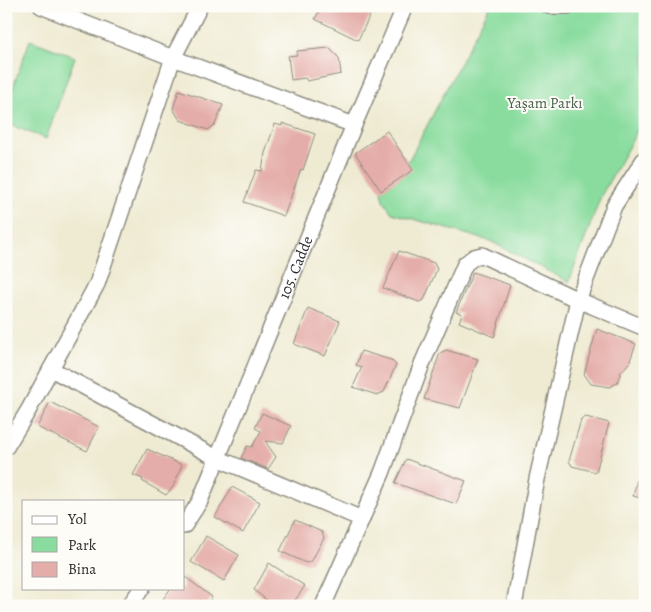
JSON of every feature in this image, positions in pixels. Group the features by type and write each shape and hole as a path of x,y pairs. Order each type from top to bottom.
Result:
{"street":[{"path":"42,6 173,58 354,124"},
{"path":"6,447 97,284 173,58 200,6"},
{"name":"105. Cadde","path":"185,524 200,501 354,124 405,6"},
{"path":"548,6 569,6"},
{"path":"513,605 536,479 578,300 614,206 645,158"},
{"path":"323,606 382,473 422,364 465,264 474,257 482,255 578,300 645,328"},
{"path":"51,368 217,458 362,519"},
{"path":"129,606 141,590"}],"green space":[{"name":"Yaşam Parkı","path":"490,6 645,6 645,117 601,196 569,282 490,241 392,213 383,200 381,191 410,158"},
{"path":"30,40 75,57 46,139 6,123 6,106"}],"building":[{"path":"322,6 368,6 373,9 358,40 315,19"},
{"path":"329,48 339,58 341,74 307,81 305,78 291,80 288,56 297,55 297,51"},
{"path":"179,90 223,105 215,125 208,130 180,120 173,109"},
{"path":"282,123 315,134 303,170 301,169 284,216 244,202 256,170 262,171 265,153 275,124 282,126"},
{"path":"387,131 413,170 381,191 355,153"},
{"path":"399,251 434,263 437,269 424,300 419,302 383,288"},
{"path":"473,272 510,285 494,337 459,322 462,314 456,312"},
{"path":"308,308 340,321 325,356 294,344"},
{"path":"597,329 636,344 629,363 621,372 617,383 610,387 591,384 584,374"},
{"path":"446,350 478,359 460,408 424,399 440,353"},
{"path":"361,351 391,360 396,365 384,392 377,395 353,387 362,367 356,365"},
{"path":"50,402 99,427 87,451 37,427"},
{"path":"262,413 291,426 283,443 265,441 276,457 268,469 241,458 247,446 252,447 261,431 255,428"},
{"path":"586,417 609,423 596,472 572,466 569,461 581,420"},
{"path":"147,449 182,465 173,487 166,495 142,481 143,479 133,475"},
{"path":"406,459 466,481 456,504 395,483"},
{"path":"641,464 645,464 645,499 633,496"},
{"path":"232,487 260,502 243,533 215,517"},
{"path":"295,520 322,532 324,538 311,562 306,563 280,551"},
{"path":"206,536 239,555 224,581 191,562"},
{"path":"269,563 305,586 291,606 274,606 254,590"},
{"path":"185,577 212,597 206,606 167,606 161,602 170,590 185,590"}]}
